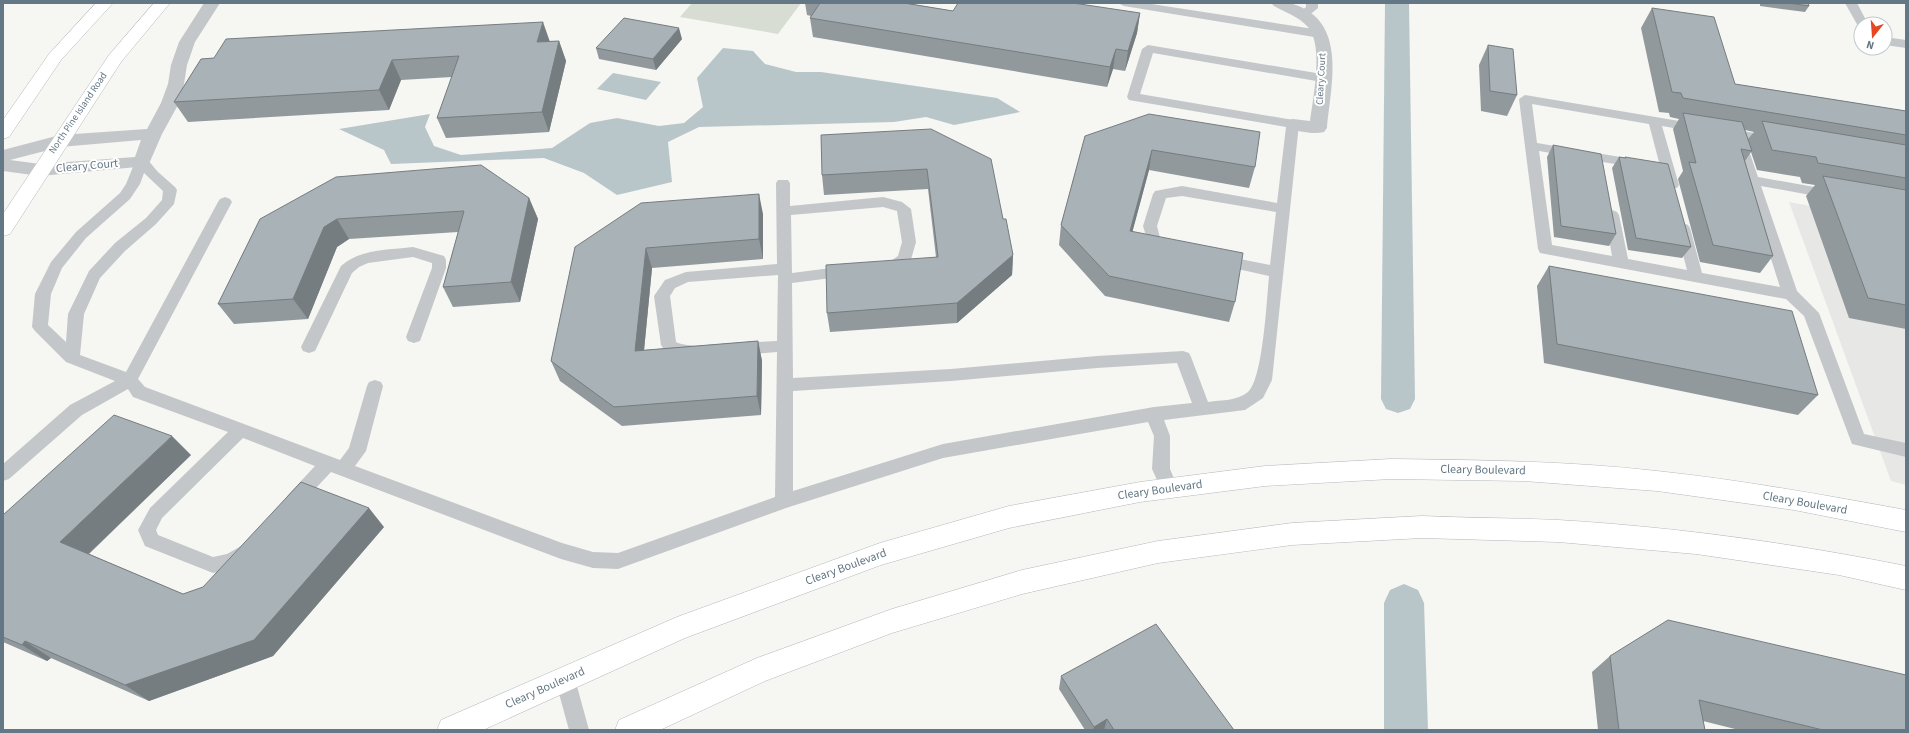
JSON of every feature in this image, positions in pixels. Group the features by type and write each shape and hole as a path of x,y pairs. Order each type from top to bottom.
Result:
{"street":[{"path":"3,133 55,58 105,3"},
{"name":"North Pine Island Road","path":"3,229 40,170 115,59 162,3"},
{"path":"142,162 153,134 170,102 176,84 179,65 187,42 212,3"},
{"path":"1279,3 1307,9 1320,34"},
{"name":"Cleary Court","path":"1293,124 1318,128 1324,52 1320,34"},
{"path":"3,156 60,140 153,134"},
{"name":"Cleary Court","path":"3,165 40,170 142,162"},
{"name":"Cleary Boulevard","path":"452,730 677,629 880,554 1009,517 1140,492 1265,476 1391,469 1524,471 1664,482 1794,500 1906,521"},
{"path":"629,730 757,671 892,621 1022,582 1158,552 1292,534 1422,527 1558,531 1696,543 1839,564 1906,578"}],"lane":[{"path":"1124,3 1320,34"},
{"path":"1851,3 1858,16"},
{"path":"1893,42 1906,44"},
{"path":"72,358 76,314 94,275 120,247 151,221 169,201 170,190 153,175 142,162 133,184 125,196 81,235 56,266 43,294 40,327 72,358 130,380 139,392 561,551 593,560 618,561 784,501 943,451 1154,414 1239,404 1252,399 1262,388 1266,373 1293,124 1133,96 1148,49 1322,78"},
{"path":"1707,129 1525,99 1545,249 1790,294 1812,313 1858,439 1906,450"},
{"path":"1654,120 1675,197"},
{"path":"1722,132 1783,142"},
{"path":"1737,134 1790,294"},
{"path":"1531,146 1667,168"},
{"path":"1601,158 1604,173"},
{"path":"1752,180 1844,196"},
{"path":"783,183 785,274 784,501"},
{"path":"1178,250 1155,245 1150,226 1160,194 1182,191 1284,209"},
{"path":"3,474 76,410 130,380 225,202"},
{"path":"706,351 682,352 669,345 662,296 670,284 686,277 785,274 867,269 894,266 905,259 909,242 904,209 898,205 883,202 784,211"},
{"path":"1610,203 1621,263"},
{"path":"1679,212 1696,277"},
{"path":"309,347 346,270 354,263 366,258 413,252 439,260 439,268 414,337"},
{"path":"1208,257 1277,272"},
{"path":"722,350 785,346"},
{"path":"785,384 951,375 1183,356 1202,409"},
{"path":"282,513 336,466 357,451 375,386"},
{"path":"1154,414 1162,436 1161,469 1169,488"},
{"path":"240,431 156,513 147,530 151,540 214,565 231,562 245,552 256,541"},
{"path":"565,679 579,730"}],"shaded area":[{"path":"692,3 801,3 778,34 680,17"},
{"path":"723,48 753,51 765,64 796,72 821,72 997,98 1020,112 954,125 926,117 894,122 699,127 668,142 672,182 617,195 584,173 544,158 391,164 384,150 339,129 430,114 425,127 434,146 461,155 552,148 590,123 617,118 659,126 684,123 703,107 697,78"},
{"path":"613,73 661,82 646,100 597,89"},
{"path":"1789,202 1906,224 1906,485 1891,481"}],"building":[{"path":"820,3 904,3 953,11 958,3 1073,3 1140,13 1128,51 1116,49 1110,67 810,18"},
{"path":"1788,3 1808,3 1809,6"},
{"path":"1652,8 1714,17 1735,84 1906,111 1906,135 1683,98 1681,93 1672,92"},
{"path":"624,18 679,28 653,59 596,48"},
{"path":"543,22 537,42 559,41 542,112 437,118 459,56 392,60 379,90 174,102 201,59 214,58 226,39"},
{"path":"1488,45 1513,49 1517,95 1490,91"},
{"path":"1683,113 1742,122 1752,151 1741,149 1773,256 1713,245 1689,162 1696,163"},
{"path":"1149,114 1260,132 1255,167 1152,150 1130,231 1243,253 1235,302 1109,276 1061,225 1085,136"},
{"path":"1762,121 1906,145 1906,178 1818,163 1816,157 1772,150"},
{"path":"931,129 991,159 1003,219 1006,219 1013,255 957,303 827,313 826,265 938,257 927,169 822,175 821,135"},
{"path":"1553,145 1601,154 1616,234 1561,226"},
{"path":"1619,157 1668,164 1691,247 1636,238"},
{"path":"481,165 529,198 511,282 443,287 464,211 337,219 324,227 293,299 218,304 260,219 336,177"},
{"path":"1823,176 1906,190 1906,305 1868,298"},
{"path":"759,194 759,239 646,248 635,351 758,341 757,396 614,407 551,361 575,247 641,203"},
{"path":"1549,266 1792,311 1818,395 1557,344"},
{"path":"114,415 172,436 60,542 183,594 203,587 301,482 369,508 254,640 125,685 25,641 22,645 3,637 3,515"},
{"path":"1668,620 1906,675 1906,730 1823,730 1699,700 1705,730 1619,730 1610,656"},
{"path":"1156,624 1234,730 1114,730 1107,719 1094,727 1061,676"}],"waterway":[{"path":"1397,3 1398,399"},
{"path":"1404,603 1406,730"}]}
